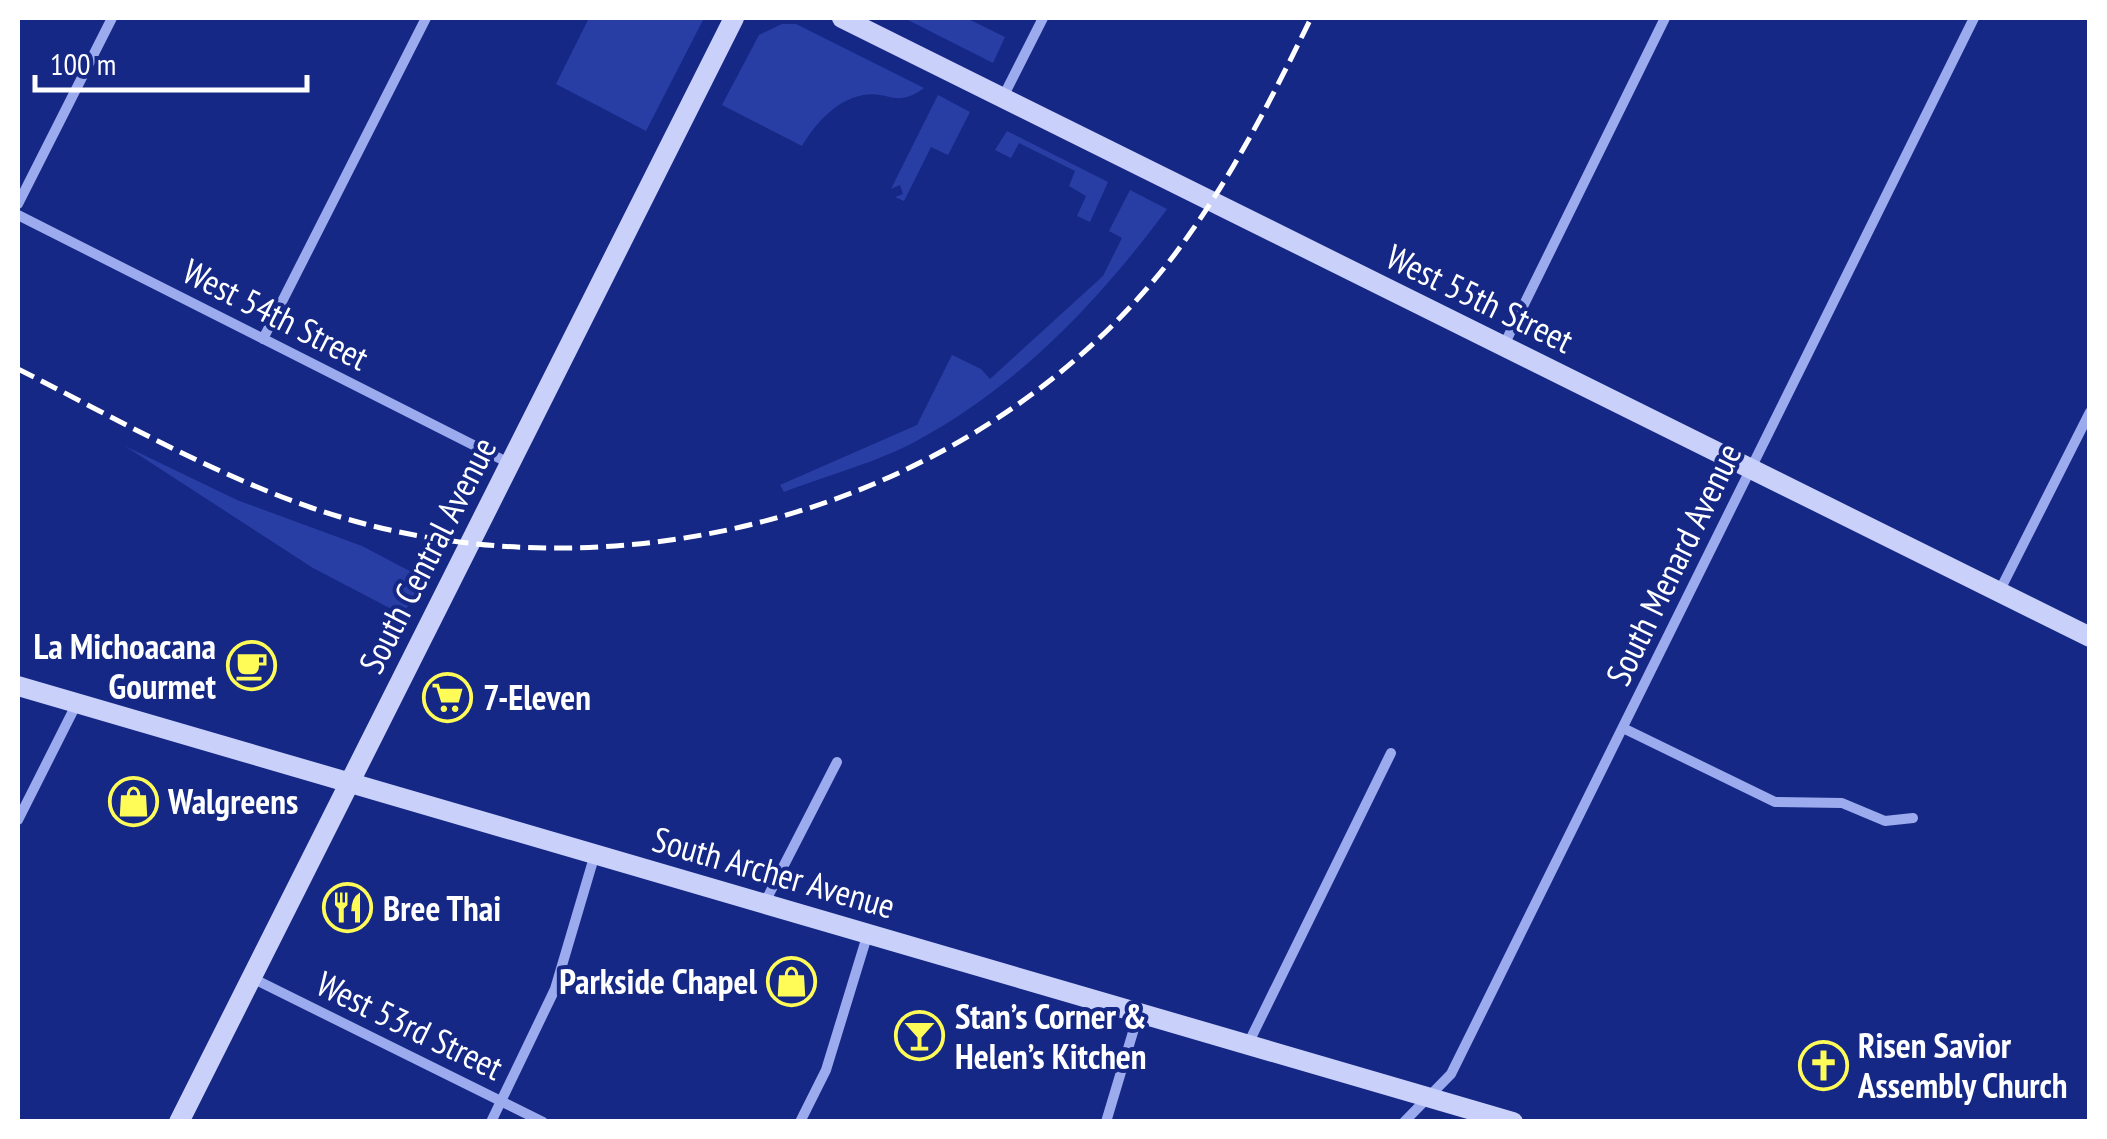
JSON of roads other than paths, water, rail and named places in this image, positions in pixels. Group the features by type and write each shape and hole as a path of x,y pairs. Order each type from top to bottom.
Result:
{"main road":[{"name":"South Central Avenue","path":"179,1122 734,18"},
{"name":"West 55th Street","path":"842,18 2090,636"},
{"name":"South Archer Avenue","path":"18,686 1513,1122"}],"street":[{"path":"18,204 112,18"},
{"path":"263,339 426,18"},
{"path":"1003,97 1043,18"},
{"path":"1504,345 1666,18"},
{"name":"South Menard Avenue","path":"1404,1122 1452,1074 1974,18"},
{"name":"West 54th Street","path":"18,214 509,463"},
{"path":"1999,592 2090,412"},
{"path":"18,820 78,703"},
{"path":"1623,728 1775,802 1842,803 1885,822 1912,818"},
{"path":"1248,1044 1392,753"},
{"path":"764,904 837,762"},
{"path":"491,1122 555,989 594,854"},
{"path":"800,1122 826,1070 868,934"},
{"name":"West 53rd Street","path":"252,977 544,1122"},
{"path":"1106,1122 1138,1012"}],"railway":[{"path":"18,369 246,482 293,501 390,530 498,546 607,546 716,532 822,504 923,461 1017,405 1102,336 1175,254 1214,198 1311,18"}],"place":[{"name":"La Michoacana Gourmet","path":"251,666"},
{"name":"7-Eleven","path":"448,697"},
{"name":"Walgreens","path":"133,801"},
{"name":"Bree Thai","path":"348,908"},
{"name":"Parkside Chapel","path":"792,981"},
{"name":"Stan’s Corner & Helen’s Kitchen","path":"920,1036"},
{"name":"Risen Savior Assembly Church","path":"1823,1065"}]}
